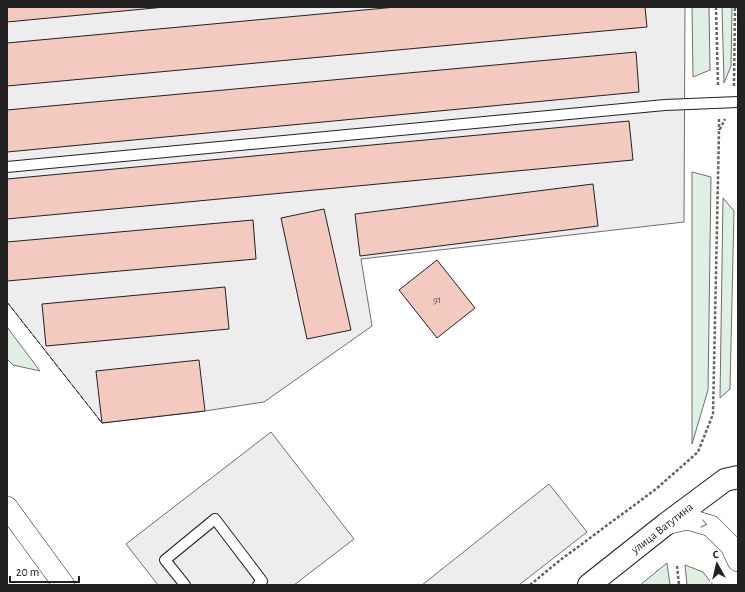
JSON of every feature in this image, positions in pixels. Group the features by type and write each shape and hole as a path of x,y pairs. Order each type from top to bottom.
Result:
{"main road":[{"name":"улица Ватутина","path":"589,585 666,524 725,480 738,477"}],"street":[{"path":"7,507 64,585"},
{"path":"666,524 687,519 711,526 731,546 738,561"}],"lane":[{"path":"7,168 665,105 719,104 736,102"},
{"path":"185,585 165,560 215,519 262,581 258,585"}],"path":[{"path":"530,585 559,561 656,489 698,452 713,414 720,131 716,7"},
{"path":"720,131 736,102 735,7"},
{"path":"677,566 679,585"}],"green space":[{"path":"692,7 709,7 710,70 693,77"},
{"path":"722,7 732,7 731,66 724,83"},
{"path":"692,172 711,177 708,390 692,444"},
{"path":"723,198 734,211 730,389 720,398"},
{"path":"7,327 40,371 13,365 7,359"},
{"path":"667,563 670,585 640,585"},
{"path":"685,565 703,572 713,585 687,585"}],"shaded area":[{"path":"7,7 685,7 684,222 361,259 372,326 264,402 205,411 102,423 7,302"},
{"path":"271,432 354,539 294,585 158,585 126,544"},
{"path":"549,484 587,532 519,585 422,585"}],"building":[{"path":"7,7 165,7 7,22"},
{"path":"396,7 645,7 647,27 7,86 7,43"},
{"path":"636,52 639,92 7,152 7,110"},
{"path":"629,121 633,160 7,219 7,179"},
{"path":"593,184 598,226 360,256 355,214"},
{"path":"324,209 351,330 307,339 281,218"},
{"path":"253,220 256,259 7,281 7,242"},
{"path":"437,260 475,308 437,338 399,290"},
{"path":"225,287 229,329 46,346 42,304"},
{"path":"199,360 205,411 102,423 96,371"}],"fence":[{"path":"7,302 102,423"}]}
